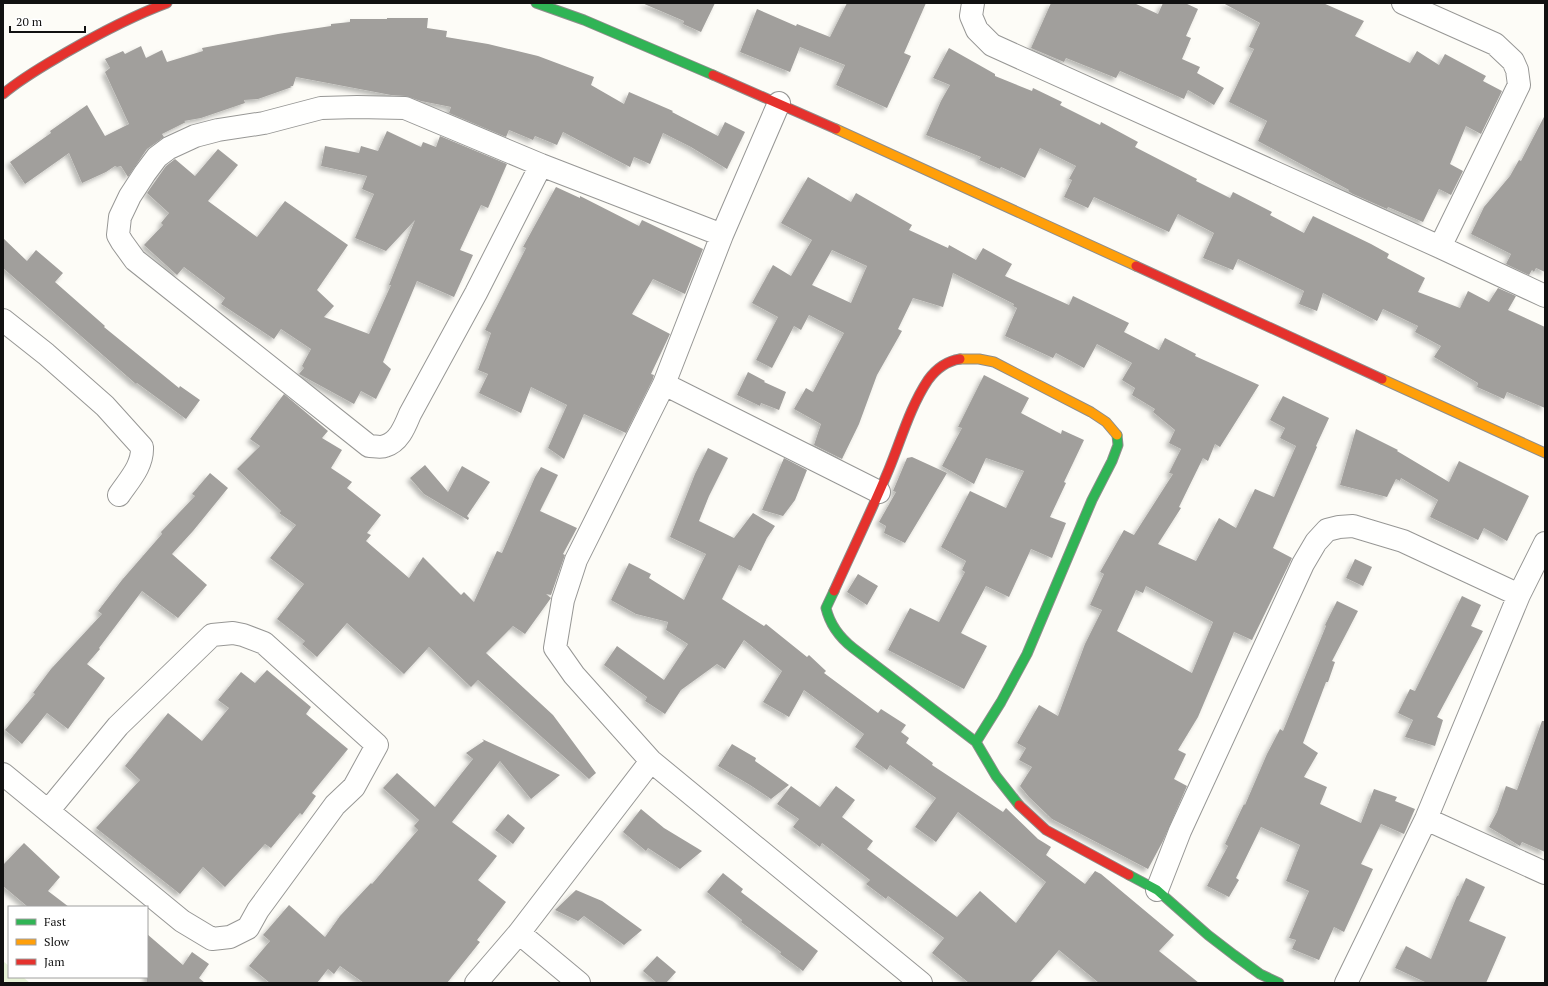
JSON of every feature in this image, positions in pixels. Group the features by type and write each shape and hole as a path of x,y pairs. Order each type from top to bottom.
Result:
{"street":[{"path":"3,94 33,71 99,33 144,11 167,3"},
{"path":"536,3 584,20 779,103 1545,453"},
{"path":"973,3 971,16 977,30 992,45 1440,247 1545,296"},
{"path":"1403,3 1495,44 1513,61 1517,70 1519,85 1440,247"},
{"path":"779,103 722,235 664,384 576,560 563,600 555,648 574,675 651,761 921,983"},
{"path":"541,165 476,293 410,414 403,430 394,442 384,447 369,446 141,265 135,260 118,235 120,217 130,196 157,157 169,148 195,136 218,130 264,123 321,108 357,107 405,108 541,165 722,235"},
{"path":"3,320 46,354 106,406 142,448 142,455 138,467 118,494"},
{"path":"976,742 1001,702 1027,654 1092,500 1118,446 1118,436 1106,422 1091,412 994,362 978,358 957,360 945,364 932,375 918,399 879,492 826,608 828,620 838,636 976,742 996,776 1020,806 1046,830 1157,890 1208,935 1260,974 1279,983"},
{"path":"664,384 879,492"},
{"path":"1157,890 1180,831 1303,564 1316,542 1327,530 1353,526 1402,541 1519,594"},
{"path":"1346,983 1426,819 1519,594 1545,543"},
{"path":"3,774 48,811 182,920 212,939 230,937 248,928 258,910 335,805 354,787 377,745 264,643 250,636 233,633 212,635 118,726 48,811"},
{"path":"476,983 519,934 651,761"},
{"path":"1426,819 1545,874"},
{"path":"519,934 579,983"}],"green space":[{"path":"3,961 8,965 8,978 24,978 30,983 3,983"}],"building":[{"path":"642,3 715,3 701,32 683,24 684,21"},
{"path":"847,3 926,3 904,53 911,56 887,108 836,85 845,65 800,47 790,72 740,52 757,9 796,26 797,24 830,37"},
{"path":"1051,3 1134,3 1158,14 1163,3 1185,3 1198,9 1186,36 1191,38 1182,59 1200,67 1197,73 1224,88 1214,105 1188,90 1184,99 1120,71 1116,78 1066,58 1064,62 1031,48"},
{"path":"1223,3 1323,3 1364,21 1355,36 1410,63 1417,51 1439,65 1445,54 1486,76 1483,81 1502,91 1481,134 1466,126 1450,164 1463,171 1451,195 1439,189 1423,222 1388,207 1387,209 1353,194 1348,191 1349,190 1258,141 1267,121 1229,102 1254,49 1249,47 1260,23"},
{"path":"428,18 427,28 447,31 446,37 488,44 538,56 594,77 591,85 624,104 629,92 673,111 672,112 718,136 725,122 745,132 727,169 691,147 663,133 650,164 634,157 630,167 563,132 557,145 535,136 533,140 509,130 506,137 449,113 451,107 421,101 406,96 391,95 296,77 293,86 290,86 292,87 258,99 244,100 245,103 201,118 184,121 186,122 162,134 164,137 147,149 128,177 121,166 115,166 106,172 82,183 69,153 25,184 10,162 87,105 105,136 129,124 105,72 110,68 105,59 123,51 125,54 141,46 146,58 162,50 167,62 203,51 202,48 331,26 331,24 350,22 350,19"},
{"path":"949,48 995,74 995,76 1032,91 1033,88 1062,102 1060,105 1100,125 1101,122 1138,142 1135,147 1197,179 1196,181 1230,198 1233,192 1272,212 1270,215 1304,233 1313,216 1371,244 1389,254 1387,258 1425,278 1418,292 1460,308 1468,291 1489,302 1498,288 1516,296 1508,310 1545,327 1545,408 1507,392 1504,399 1477,387 1478,383 1434,357 1441,346 1415,332 1418,326 1383,309 1377,321 1323,293 1317,311 1299,304 1304,291 1238,259 1233,270 1203,258 1214,233 1178,214 1169,232 1094,197 1088,208 1064,197 1072,180 1069,179 1076,166 1040,148 1025,178 1001,167 1000,169 979,160 981,157 926,135 950,85 933,78"},
{"path":"1545,115 1545,272 1536,268 1534,272 1532,270 1529,275 1506,264 1511,254 1471,234 1484,207 1510,176 1519,160 1521,161"},
{"path":"387,131 421,147 423,142 436,147 440,136 507,164 488,208 481,205 460,250 473,255 454,297 417,281 383,362 391,369 376,399 361,391 354,404 299,374 304,368 302,366 311,349 281,329 274,339 221,304 225,298 184,267 177,275 144,245 163,225 161,223 169,213 147,193 166,166 175,159 195,176 218,149 238,165 208,201 257,237 285,201 348,245 317,290 334,306 324,317 369,334 391,285 389,285 415,220 386,251 355,238 374,194 362,189 367,176 321,166 325,146 359,153 361,146 378,151"},
{"path":"808,177 851,202 856,193 912,225 909,230 948,248 949,245 976,260 983,248 1012,264 1005,276 1069,305 1073,296 1129,323 1124,332 1159,350 1165,338 1196,354 1195,356 1259,385 1220,447 1215,444 1208,461 1203,458 1179,507 1181,508 1158,544 1196,561 1219,518 1236,528 1255,489 1274,497 1296,446 1280,438 1285,428 1270,420 1283,396 1329,418 1273,548 1292,558 1252,640 1234,632 1198,717 1178,750 1186,754 1174,779 1187,786 1163,841 1148,869 1052,819 1029,797 1020,786 1032,767 1019,760 1026,748 1017,743 1039,705 1058,716 1085,644 1102,610 1090,605 1104,574 1100,572 1124,530 1134,535 1173,474 1169,473 1181,449 1169,443 1175,430 1153,412 1155,409 1132,395 1135,388 1122,380 1132,363 1097,344 1084,368 1056,353 1053,358 1005,336 1017,308 1013,306 1014,304 953,273 943,307 913,298 898,329 902,331 877,375 859,424 842,459 814,445 821,424 794,409 806,388 813,392 844,333 809,315 801,330 794,326 772,368 756,360 778,317 752,303 773,265 791,276 812,240 781,223","holes":["832,250 867,266 851,303 812,285","1146,586 1213,622 1192,673 1117,631 1136,590 1143,593"]},
{"path":"556,187 580,198 580,196 639,226 642,220 703,249 685,294 653,279 632,314 670,334 651,374 654,375 653,379 626,433 584,414 564,459 548,448 567,405 531,387 521,413 479,393 488,374 478,370 491,333 485,330 526,248 523,247"},
{"path":"3,238 27,261 36,250 63,273 55,282 105,326 104,327 179,388 180,386 200,400 186,419 137,383 136,384 3,268"},
{"path":"748,372 765,381 764,382 786,392 779,410 761,403 760,406 737,395"},
{"path":"984,375 1029,398 1021,413 1061,434 1062,430 1084,440 1064,482 1066,483 1050,517 1066,523 1052,558 1031,549 1009,597 986,586 961,633 987,646 964,689 888,650 910,608 939,622 965,572 962,570 966,561 941,547 970,491 1006,508 1024,471 986,458 974,484 942,466 962,428 958,427"},
{"path":"284,394 328,431 322,438 342,450 331,468 352,482 347,488 381,515 367,533 371,535 366,541 409,578 423,557 461,595 464,592 474,602 497,551 502,553 535,477 541,467 558,475 540,511 577,528 563,554 565,555 551,595 546,594 551,598 525,634 513,626 486,653 553,715 596,773 589,779 478,680 471,687 429,647 404,674 347,623 317,657 302,644 305,641 277,619 304,584 270,558 296,525 279,513 281,511 237,469 260,446 250,439"},
{"path":"1356,429 1398,450 1397,451 1449,482 1459,461 1529,496 1507,541 1484,528 1478,540 1430,517 1438,500 1401,478 1400,481 1396,479 1387,497 1340,485"},
{"path":"708,448 728,458 709,496 699,521 734,538 753,513 775,526 767,538 751,571 739,565 722,599 764,626 766,624 807,657 809,655 826,671 824,673 878,713 881,709 906,725 901,732 909,738 906,743 933,763 932,765 1003,812 1006,808 1038,839 1051,847 1046,855 1085,884 1095,871 1101,874 1174,935 1159,951 1199,983 1099,983 1059,950 1030,983 969,983 932,953 944,938 888,896 886,899 866,884 870,880 822,843 820,847 793,827 799,819 777,804 791,786 820,807 836,786 855,800 842,817 873,841 867,849 957,917 980,891 1016,923 1046,882 958,812 936,842 915,827 936,798 890,765 887,770 855,747 864,734 804,690 789,717 763,702 782,671 744,640 725,669 717,664 681,690 665,714 645,701 647,697 604,665 617,646 664,680 688,644 666,630 668,622 636,614 611,600 629,563 651,574 649,578 684,600 706,554 670,537 695,474"},
{"path":"912,457 947,473 905,543 884,533 886,526 879,522 896,492 893,491 907,458"},
{"path":"784,458 807,470 795,500 783,516 762,510"},
{"path":"425,465 448,492 462,466 490,482 467,516 469,518 468,520 424,494 410,478"},
{"path":"210,473 228,488 172,554 207,585 178,618 142,591 99,648 100,649 87,664 105,678 68,729 47,713 22,744 5,730 35,694 33,693 51,669 102,614 98,611 122,580 162,534 161,532 195,496 192,494"},
{"path":"1355,559 1372,567 1363,586 1346,578"},
{"path":"858,574 878,586 867,605 847,592"},
{"path":"1462,596 1481,605 1471,626 1483,631 1437,717 1443,720 1435,746 1405,737 1413,720 1398,713 1410,689 1415,691"},
{"path":"1337,601 1358,611 1332,661 1335,662 1328,682 1326,682 1303,743 1318,753 1304,777 1327,787 1320,804 1361,823 1374,789 1397,797 1395,801 1415,809 1404,834 1381,824 1361,864 1373,869 1344,932 1334,927 1319,960 1292,949 1296,940 1289,938 1309,891 1286,881 1300,845 1261,827 1236,878 1239,880 1229,897 1207,886 1228,846 1225,844 1244,804 1245,805 1267,754 1280,729 1283,731 1326,626 1325,625"},
{"path":"267,670 311,707 306,714 348,749 312,793 316,796 302,815 300,813 271,848 265,844 225,887 203,867 180,894 96,828 140,780 125,766 168,713 202,741 229,708 218,700 241,672 255,683"},
{"path":"1542,721 1545,721 1545,852 1522,842 1520,846 1489,827 1497,812 1506,786 1517,790"},
{"path":"482,739 560,775 531,799 500,761 452,822 497,856 478,880 506,902 477,940 480,942 447,983 364,983 340,966 334,974 328,969 317,983 270,983 249,966 270,941 263,935 289,905 325,937 340,916 371,883 372,884 418,830 414,826 419,820 383,788 397,773 435,807 473,759 466,753 484,741"},
{"path":"732,744 756,758 755,761 789,785 771,799 718,766"},
{"path":"641,809 664,828 702,851 680,869 648,848 646,851 623,832"},
{"path":"508,814 525,828 513,844 495,830"},
{"path":"24,843 60,877 48,891 68,906 27,906 3,886 3,865"},
{"path":"723,873 743,889 741,892 818,951 803,971 780,954 781,952 741,922 742,920 707,892"},
{"path":"1466,878 1485,887 1469,921 1506,937 1486,983 1427,983 1395,968 1406,946 1431,959"},
{"path":"576,890 602,901 642,930 624,945 584,916 578,921 555,910"},
{"path":"148,935 183,965 192,952 209,964 199,978 205,983 147,983"},
{"path":"657,956 676,972 666,983 657,983 643,971"}],"traffic: fast":[{"path":"536,3 584,20 713,75"},
{"path":"976,742 1001,702 1027,654 1092,500 1112,461 1118,445 1117,435"},
{"path":"834,591 826,608 830,620 843,640 976,742 996,776 1019,805"},
{"path":"1129,875 1157,890 1208,935 1234,955 1260,974 1279,983"}],"traffic: slow":[{"path":"836,129 1136,266"},
{"path":"960,359 979,359 994,362 1091,412 1106,422 1117,435"},
{"path":"1382,379 1545,453"}],"traffic: jam":[{"path":"3,94 18,82 79,45 129,19 167,3"},
{"path":"713,75 836,129"},
{"path":"1136,266 1382,379"},
{"path":"834,591 869,515 916,401 928,380 938,369 946,364 960,359"},
{"path":"1019,805 1046,830 1129,875"}]}
